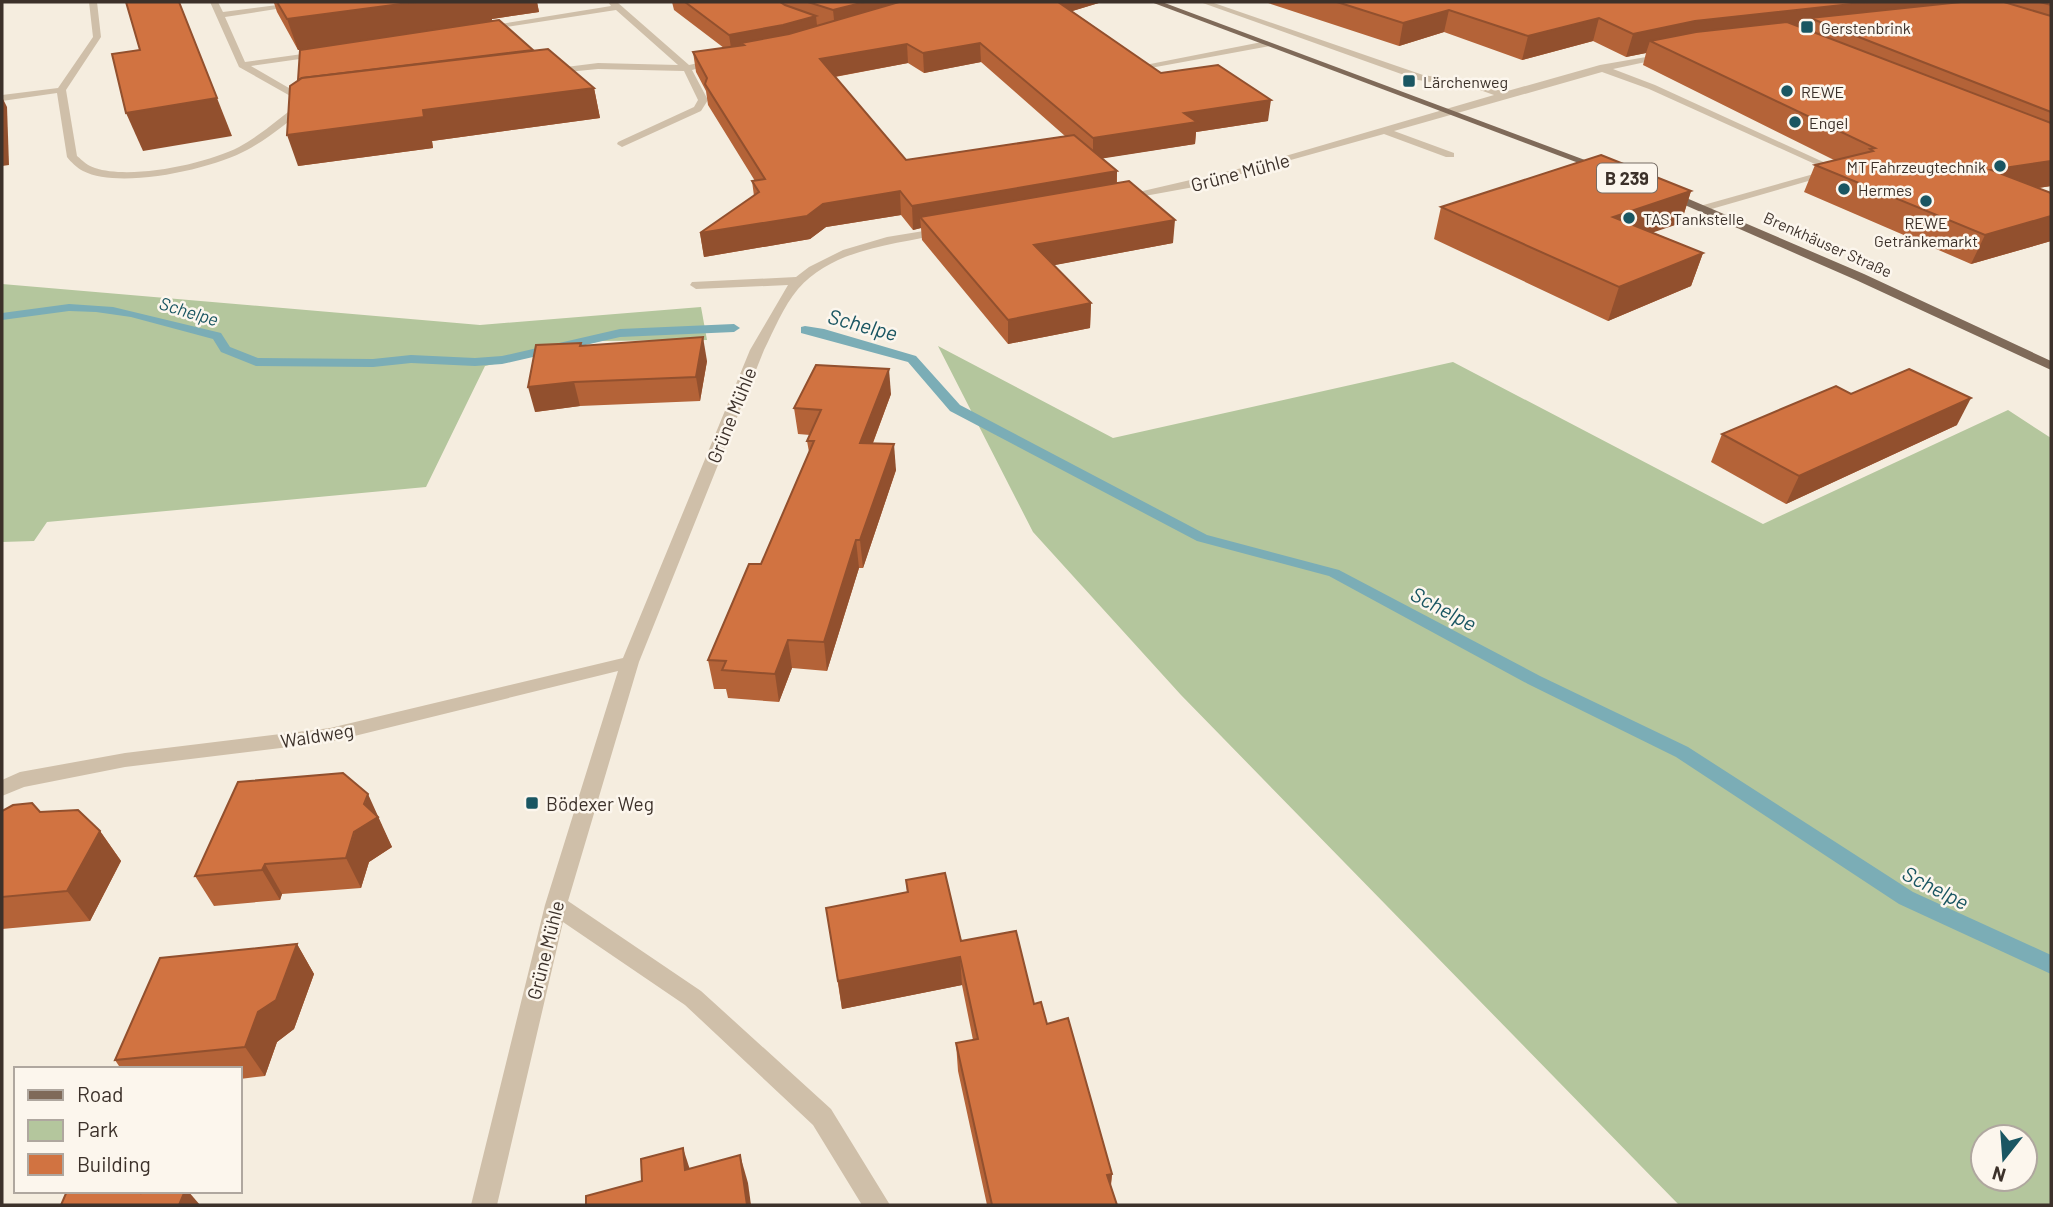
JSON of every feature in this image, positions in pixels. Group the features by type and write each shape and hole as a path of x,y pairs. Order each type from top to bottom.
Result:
{"main road":[{"name":"B 239","path":"1154,2 1619,174"},
{"name":"Brenkhäuser Straße","path":"1655,189 1704,208 2051,366"}],"street":[{"path":"93,2 97,37 61,90 72,157 90,170 130,174 163,172 223,157 242,149 308,102 321,100"},
{"path":"214,2 242,65 308,102"},
{"path":"221,15 317,2"},
{"path":"1204,2 1421,79 1482,87 1506,96"},
{"path":"470,30 615,4 687,68 703,100 698,109 622,144"},
{"path":"1145,66 1267,44"},
{"path":"242,65 336,51"},
{"path":"1453,112 1600,68 1676,53"},
{"path":"542,73 597,66 687,68 724,61"},
{"path":"1600,68 1653,87 1838,171 1704,208"},
{"path":"2,98 61,90"},
{"name":"Grüne Mühle","path":"1109,201 1175,189 1453,112"},
{"path":"1387,132 1450,155"},
{"name":"Grüne Mühle","path":"484,1205 556,905 630,662 757,350 780,308 799,281 821,265 891,239 962,228"},
{"path":"696,285 799,281"},
{"name":"Waldweg","path":"2,788 20,780 125,760 330,735 630,662"},
{"path":"556,905 693,998 822,1117 877,1205"}],"green space":[{"path":"2,284 480,325 701,307 707,340 601,341 485,366 426,487 47,522 34,541 2,542"},
{"path":"938,346 1113,438 1453,362 1763,524 2008,410 2051,438 2051,1205 1679,1205 1181,695 1033,532"}],"building":[{"path":"126,2 179,2 217,98 126,113 112,54 140,50"},
{"path":"277,2 416,2 287,19"},
{"path":"685,2 780,2 816,16 729,35"},
{"path":"808,2 865,2 833,10"},
{"path":"899,2 1058,2 1161,73 1218,65 1271,100 1184,113 1197,122 1093,138 980,43 923,53 907,44 820,59 906,160 1074,135 1117,171 912,206 900,191 823,204 807,216 700,233 759,192 752,181 765,179 705,84 707,78 693,52 744,45 741,43 789,34"},
{"path":"1337,2 1870,2 1695,21 1633,34 1599,18 1528,36 1449,10 1403,23"},
{"path":"1961,2 2004,2 2051,16 2051,112 1810,18"},
{"path":"499,20 533,50 298,80 300,50"},
{"path":"1787,22 2051,123 2051,161 1991,170 2051,193 2051,216 1985,235 1815,165 1873,151 1870,149 1875,148 1650,41 1696,32"},
{"path":"548,49 594,88 423,110 424,117 287,135 290,86 302,78"},
{"path":"1601,155 1691,191 1613,217 1703,253 1619,287 1441,207"},
{"path":"1129,181 1175,220 1034,245 1091,303 1008,320 920,217"},
{"path":"703,337 696,377 574,382 528,387 536,345 581,343 580,346"},
{"path":"816,365 889,369 860,443 894,444 860,540 856,540 824,642 788,640 775,674 722,670 726,661 708,660 749,564 761,564 814,441 807,441 821,410 794,408"},
{"path":"1909,369 1971,398 1799,476 1722,434 1836,386 1851,394"},
{"path":"343,773 368,794 364,804 378,817 354,832 346,858 265,864 262,870 195,876 238,782"},
{"path":"32,803 40,812 78,810 100,831 67,891 2,897 2,811 13,805"},
{"path":"945,873 961,941 1016,931 1034,1004 1041,1002 1047,1024 1068,1018 1112,1174 1107,1175 1117,1205 992,1205 956,1043 978,1039 960,957 838,981 826,908 908,892 906,880"},
{"path":"297,944 276,1000 258,1012 245,1047 115,1060 160,958"},
{"path":"683,1148 685,1170 740,1155 747,1205 586,1205 586,1196 642,1181 641,1159"},
{"path":"66,1193 184,1193 179,1205 61,1205"}],"waterway":[{"name":"Schelpe","path":"2,317 69,307 113,311 217,336 225,349 256,362 373,363 411,359 475,362 502,360 620,333 734,328"},
{"name":"Schelpe","path":"805,330 912,359 955,408 1202,538 1334,573 1534,680 1682,752 1906,898 2051,965"}],"place":[{"name":"Gerstenbrink","path":"1807,27"},
{"name":"Lärchenweg","path":"1409,81"},
{"name":"REWE","path":"1787,91"},
{"name":"Engel","path":"1795,122"},
{"name":"MT Fahrzeugtechnik","path":"2000,166"},
{"name":"Hermes","path":"1844,189"},
{"name":"REWE Getränkemarkt","path":"1926,201"},
{"name":"TAS Tankstelle","path":"1629,218"},
{"name":"Bödexer Weg","path":"532,803"}]}
